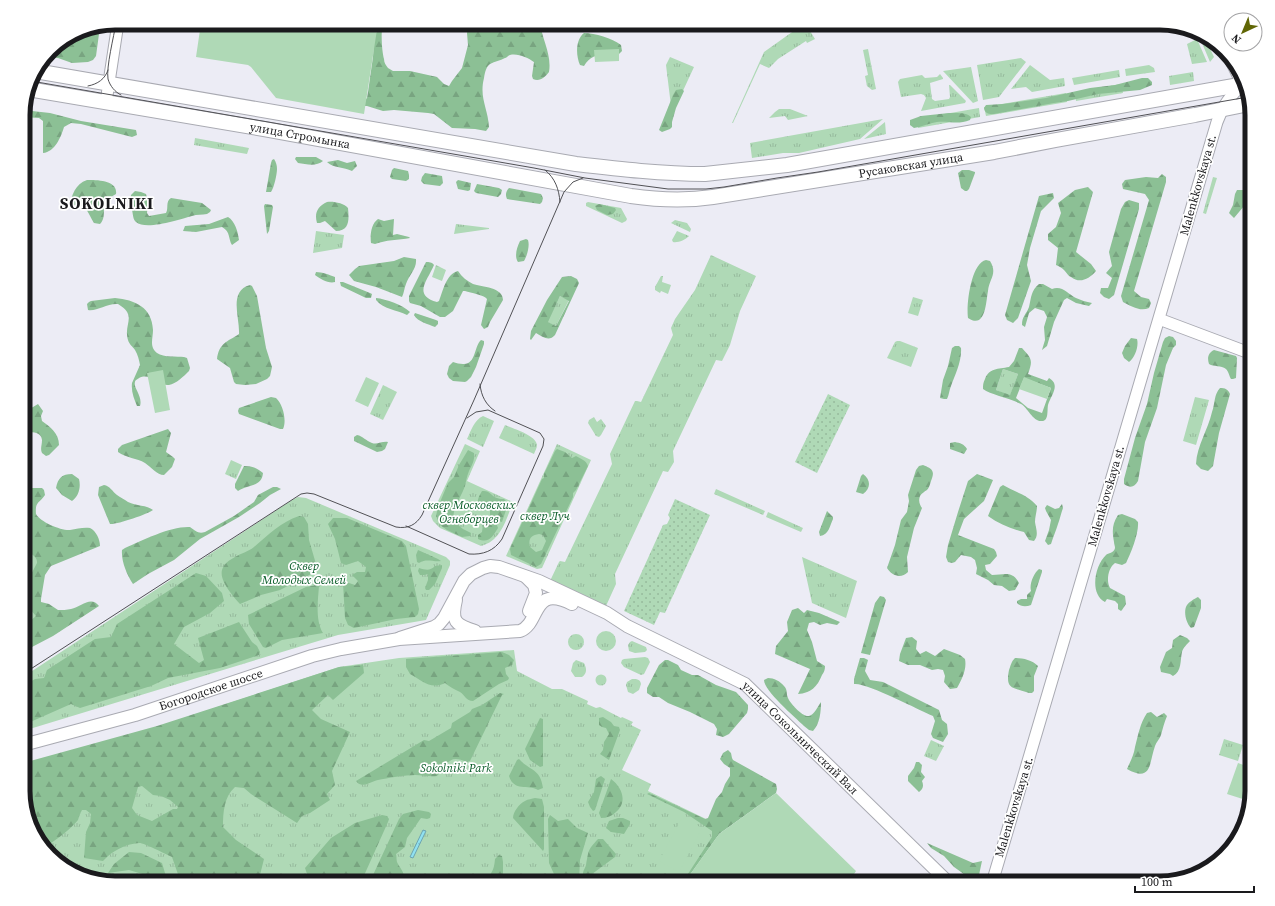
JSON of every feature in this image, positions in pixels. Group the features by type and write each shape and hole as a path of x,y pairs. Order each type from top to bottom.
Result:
{"main road":[{"name":"улица Стромынка","path":"42,72 576,164"},
{"name":"Русаковская улица","path":"576,164 639,171 692,174 787,166 1207,91 1241,87"},
{"name":"улица Стромынка","path":"33,91 264,129 570,185"},
{"name":"Русаковская улица","path":"570,185 646,199 699,199 994,152 1244,105"},
{"name":"улица Сокольнический Вал","path":"458,591 464,581 471,574 490,566 499,567 539,581 607,613 627,626 745,684 942,876"},
{"path":"514,631 522,624 536,595 534,585 526,577"},
{"path":"458,591 454,610 454,620 460,626 482,633"},
{"name":"Богородское шоссе","path":"400,638 439,624 444,618 458,591"},
{"name":"Богородское шоссе","path":"30,743 135,715 312,656 400,638 520,631 526,628 537,608 546,600 558,599 574,605"},
{"name":"улица Сокольнический Вал","path":"574,605 604,620 627,626"}],"street":[{"path":"106,102 117,30"},
{"name":"Malenkkovskaya st.","path":"994,876 1222,110 1230,97 1241,89"},
{"path":"1207,91 1216,95 1221,102 1222,110"},
{"path":"1159,320 1245,351"}],"green space":[{"path":"200,30 377,30 364,114 276,98 248,65 196,57"},
{"path":"377,30 382,30 384,62 388,68 393,71 410,71 437,77 444,84 449,86 462,68 468,45 468,30 541,30 550,66 549,72 544,77 536,80 533,79 532,76 534,62 520,55 510,55 492,63 485,72 483,85 483,97 489,127 486,131 452,128 434,114 394,110 383,111 367,106 359,106 367,98 374,40"},
{"path":"795,30 809,30 815,39 807,43 806,41 778,59 769,68 760,64 732,123 764,52"},
{"path":"97,32 99,34 96,56 93,60 88,62 72,63 58,58 52,58 72,41 87,34"},
{"path":"584,33 598,35 613,40 621,45 622,51 618,55 594,56 584,66 580,65 577,48 579,40"},
{"path":"1197,39 1207,62 1192,64 1187,44"},
{"path":"1201,40 1208,44 1214,57 1210,62"},
{"path":"619,49 619,61 595,62 594,50"},
{"path":"868,49 876,89 872,90 867,86 865,76 868,75 863,50"},
{"path":"670,57 694,67 675,108 671,106 666,65"},
{"path":"1021,58 1026,62 999,97 983,100 977,65"},
{"path":"1030,65 1050,80 1064,78 1065,86 1032,92 1026,87 1011,89"},
{"path":"1149,65 1154,68 1155,72 1126,76 1125,69"},
{"path":"971,67 978,101 973,103 943,71"},
{"path":"1119,70 1120,77 1074,85 1072,78"},
{"path":"1193,72 1194,81 1170,85 1169,76"},
{"path":"940,74 943,79 930,83 932,99 935,101 949,99 950,85 966,101 965,103 921,111 926,98 924,95 921,94 901,97 898,82 900,79 922,75 925,78 937,77"},
{"path":"1142,78 1148,78 1152,82 1152,85 1140,90 1098,94 1068,101 994,114 986,113 984,108 986,105 1046,98 1090,88 1115,85"},
{"path":"1121,84 1123,93 1076,101 1075,92"},
{"path":"682,89 684,91 676,108 672,127 662,132 659,130 673,95 676,90"},
{"path":"1066,93 1067,102 986,116 984,107"},
{"path":"979,108 980,117 918,128 916,119"},
{"path":"779,109 790,109 808,116 788,120 785,116 769,118"},
{"path":"30,111 50,113 81,121 136,130 137,135 132,137 81,124 71,123 64,127 54,147 43,153 43,121 39,118 30,117"},
{"path":"949,113 964,114 971,117 970,120 957,123 937,122 914,128 910,125 910,120 921,116"},
{"path":"883,119 860,139 799,153 783,153 752,158 750,143"},
{"path":"885,122 886,134 864,139"},
{"path":"195,138 249,148 247,154 194,145"},
{"path":"296,157 316,157 323,161 314,165 304,164 298,163 295,159"},
{"path":"274,159 277,168 275,181 271,192 266,192 271,163"},
{"path":"338,160 347,163 355,161 357,166 352,171 329,164 327,162"},
{"path":"394,168 408,171 409,179 406,181 392,179 390,177"},
{"path":"962,170 975,172 967,191 961,188 958,173"},
{"path":"425,173 442,176 443,183 440,186 424,184 421,181"},
{"path":"1162,174 1166,177 1166,182 1134,291 1141,297 1149,299 1151,303 1149,308 1139,309 1123,302 1121,296 1149,200 1145,194 1123,189 1122,184 1125,180 1146,177 1158,178"},
{"path":"1213,177 1217,178 1206,214 1203,213"},
{"path":"87,180 110,183 116,189 116,194 104,201 104,216 100,224 94,223 83,206 75,205 69,207 77,187"},
{"path":"458,180 471,183 470,190 458,189 456,182"},
{"path":"477,184 499,188 502,190 501,194 498,197 476,193 474,191"},
{"path":"1088,187 1093,192 1076,252 1091,264 1096,271 1084,280 1078,280 1070,277 1056,265 1058,248 1048,240 1048,234 1056,227 1061,213 1058,203 1075,190"},
{"path":"509,188 541,194 543,198 542,202 540,204 507,199 506,193"},
{"path":"1245,189 1245,205 1234,218 1229,213 1233,205 1235,194 1237,190"},
{"path":"135,191 146,194 148,202 147,213 149,216 166,213 168,201 171,198 202,203 211,210 207,214 194,215 163,224 141,224 134,220 131,206 131,195"},
{"path":"1053,193 1054,198 1041,211 1030,248 1027,265 1031,281 1018,318 1013,323 1007,320 1005,315 1039,196"},
{"path":"1129,200 1139,203 1139,209 1114,295 1109,299 1100,293 1101,288 1108,288 1112,278 1106,273 1112,266 1109,252 1121,209 1125,202"},
{"path":"327,202 338,203 348,208 348,224 344,229 336,231 325,221 317,223 316,213 321,206"},
{"path":"588,202 621,208 627,219 622,223 586,206 586,203"},
{"path":"265,204 272,205 273,207 269,231 267,234 264,206"},
{"path":"599,204 615,208 616,210 613,214 607,215 597,210 595,206"},
{"path":"228,217 237,230 239,240 232,245 227,231 222,227 196,232 183,231 185,226 209,224"},
{"path":"378,219 384,221 394,219 393,235 397,234 410,238 375,244 371,243 372,230"},
{"path":"675,220 687,223 691,229 690,232 671,223"},
{"path":"456,224 489,228 489,229 454,234"},
{"path":"316,231 344,235 342,248 313,253"},
{"path":"677,231 689,236 681,241 673,242 672,240"},
{"path":"526,239 528,240 529,245 528,251 524,261 518,262 516,254 518,246 520,241"},
{"path":"711,255 756,276 740,311 730,345 722,361 716,360 673,451 674,462 668,472 663,471 615,574 616,584 606,606 550,581 559,562 565,562 612,464 610,454 635,401 641,402 673,335 671,328 675,319 695,290"},
{"path":"404,257 416,259 416,263 407,281 402,297 376,287 354,281 349,275 359,266 394,261"},
{"path":"986,260 990,261 993,273 984,313 982,317 974,321 968,318 969,295 973,276 981,263"},
{"path":"426,262 434,265 423,291 429,299 437,302 439,301 448,279 458,271 465,279 473,284 491,288 500,292 503,300 488,327 484,329 481,325 487,299 477,294 463,291 453,311 445,317 440,317 421,306 410,303 409,296"},
{"path":"436,265 446,270 442,281 432,277"},
{"path":"316,272 335,277 335,282 327,282 322,280 315,275"},
{"path":"571,276 577,279 579,283 555,335 548,338 536,333 531,340 531,331 547,300 562,277","holes":["560,296 569,301 556,326 548,322"]},
{"path":"661,276 663,276 662,282 671,285 668,294 661,291 660,293 655,290"},
{"path":"340,282 372,294 371,298 366,298 341,286"},
{"path":"1039,284 1043,284 1052,289 1059,288 1065,290 1076,298 1092,303 1089,306 1076,303 1067,298 1064,300 1054,322 1047,346 1042,350 1045,340 1044,327 1047,317 1044,311 1035,308 1029,313 1025,327 1022,325 1033,292"},
{"path":"250,285 257,296 266,348 272,367 270,376 267,379 256,384 245,385 236,384 230,368 217,359 222,346 227,341 239,334 237,299 243,288"},
{"path":"560,296 569,300 556,326 547,322"},
{"path":"913,297 923,300 918,316 908,313"},
{"path":"115,298 136,303 146,310 152,322 152,345 155,351 163,356 187,358 190,368 180,380 169,385 165,385 147,377 139,378 135,381 135,387 141,402 140,406 137,406 134,398 132,383 140,365 136,352 128,340 127,329 129,316 127,312 118,304 95,310 88,310 87,304 91,301"},
{"path":"376,298 394,303 410,312 407,315 386,307 379,303"},
{"path":"415,313 436,320 438,321 438,324 435,327 423,322 414,315"},
{"path":"1169,336 1173,337 1176,341 1176,345 1173,348 1166,365 1157,408 1145,442 1138,481 1132,487 1128,486 1124,484 1124,479 1135,438 1147,404 1163,342 1165,338"},
{"path":"1131,338 1137,339 1137,348 1135,355 1129,362 1124,358 1122,353"},
{"path":"481,340 484,341 484,344 471,377 465,382 453,381 449,378 447,374 449,366 453,362 467,364 470,362"},
{"path":"897,341 918,348 911,367 887,358 895,342"},
{"path":"959,346 961,348 958,368 948,397 947,399 944,399 940,398 943,380 952,348"},
{"path":"1019,348 1022,348 1031,360 1031,366 1028,374 1047,381 1049,378 1053,381 1055,387 1048,405 1047,417 1044,421 1039,421 1033,417 1021,404 983,389 987,375 991,371 1009,367 1014,361","holes":["1003,369 1018,374 1010,395 996,390","1024,378 1051,388 1042,413 1028,408 1016,398"]},
{"path":"1214,350 1236,356 1236,378 1231,379 1226,369 1209,364 1208,356"},
{"path":"1003,369 1018,374 1010,396 996,390"},
{"path":"163,370 170,410 155,413 147,373"},
{"path":"366,377 379,383 368,407 355,401"},
{"path":"1024,377 1051,388 1047,399 1019,389"},
{"path":"383,385 397,392 383,420 370,414"},
{"path":"1220,388 1226,389 1230,394 1219,433 1213,466 1208,471 1201,469 1196,464 1197,457 1218,390"},
{"path":"828,394 850,405 817,473 795,462"},
{"path":"271,397 276,398 281,404 285,422 283,429 239,414 239,408"},
{"path":"1195,397 1209,400 1196,445 1183,441"},
{"path":"38,404 43,411 41,416 42,421 54,431 59,441 59,445 49,455 46,456 41,451 42,440 40,435 30,432 30,409"},
{"path":"483,416 494,421 483,447 467,439 475,423"},
{"path":"594,417 597,422 601,419 606,426 599,437 596,436 588,423 589,420"},
{"path":"505,425 529,435 536,441 537,445 534,454 499,438"},
{"path":"168,429 171,433 166,452 175,459 172,467 164,475 156,472 142,461 124,456 118,452 118,449 122,445"},
{"path":"357,435 374,443 388,442 385,449 377,452 354,441 354,437"},
{"path":"955,442 966,447 967,449 964,454 950,449 950,443"},
{"name":"сквер Московских Огнеборцев","path":"465,444 480,451 467,481 513,502 505,523 498,535 493,540 481,546 440,528 433,521 431,516"},
{"name":"сквер Луч","path":"557,444 591,460 542,568 537,569 506,556"},
{"name":"сквер Луч","path":"557,449 565,452 572,458 576,456 585,461 588,466 573,493 573,497 541,564 536,567 511,555 510,549 542,479 544,478 544,474","holes":["539,534 543,535 546,541 542,550 536,552 530,547 529,542 532,536"]},
{"path":"468,450 474,453 474,460 468,473 465,486 455,508 453,517 454,522 471,533 470,536 462,537 440,525 436,516 448,483 454,477"},
{"path":"231,460 242,465 236,479 225,474"},
{"path":"923,465 932,471 932,478 928,489 919,498 922,508 914,528 907,557 908,572 897,576 891,573 887,568 895,545 901,520 907,512 909,501 908,495 916,470 919,466"},
{"path":"244,466 259,470 263,473 262,478 254,485 238,491 235,488 235,484"},
{"path":"72,474 79,479 80,485 78,494 72,501 62,495 56,488 61,477"},
{"path":"863,474 869,481 869,487 863,494 856,492"},
{"path":"977,474 993,480 984,501 964,519 958,535 994,549 997,556 990,564 985,565 986,570 992,575 1007,574 1014,576 1019,583 1015,590 1009,591 1002,586 994,585 976,574 977,568 975,560 971,557 961,555 955,562 952,563 948,562 946,557 948,545 968,481"},
{"path":"104,485 108,486 117,495 128,502 148,507 153,510 132,519 110,524 98,495 99,487"},
{"path":"1003,485 1025,496 1037,506 1035,522 1037,534 1034,541 1029,540 1024,532 1005,526 988,516 1000,487"},
{"path":"273,487 281,489 239,517 200,539 174,560 133,584 122,559 122,550 166,531 182,527 190,527 203,533 234,516 254,502 258,495"},
{"path":"30,488 42,488 45,495 37,505 36,514 38,517 52,525 66,530 90,528 97,536 100,546 51,566 45,575 41,602 49,604 58,610 75,608 89,602 96,603 99,606 53,636 30,648"},
{"path":"716,489 765,511 763,515 714,494"},
{"path":"482,491 487,491 495,497 504,499 507,502 507,507 502,522 492,519 490,517 490,510 479,504 478,499"},
{"name":"Сквер Молодых Семей","path":"298,497 306,498 446,557 450,561 450,565 426,620 338,635 30,729 30,672"},
{"path":"675,499 710,515 665,613 660,612 654,625 624,611 663,525 667,524 670,518 668,515"},
{"path":"1062,504 1063,508 1057,527 1051,544 1048,545 1045,541 1051,520 1045,508 1047,505 1055,509 1059,508"},
{"path":"827,511 833,519 827,532 820,536 819,532"},
{"path":"768,512 803,528 801,532 766,517"},
{"path":"1122,514 1135,519 1138,522 1138,527 1134,543 1126,563 1122,565 1115,563 1108,575 1110,588 1125,596 1126,604 1121,611 1118,609 1118,604 1115,601 1107,599 1105,602 1100,598 1095,586 1095,579 1102,560 1106,555 1114,550 1114,525 1118,515"},
{"path":"299,516 304,517 308,524 309,540 316,564 315,572 280,590 261,595 240,604 224,582 222,577 222,569 229,561 252,549 281,525"},
{"path":"333,518 347,518 402,541 406,546 419,609 418,614 415,617 396,619 354,628 348,625 345,618 343,583 346,582 355,585 358,581 352,575 357,572 365,572 366,567 358,561 346,565 341,563 335,539 328,524"},
{"path":"486,520 497,525 498,528 488,540 485,541 478,539 478,535 482,532 483,524"},
{"path":"418,550 441,561 427,560 419,563 417,562 416,555"},
{"path":"30,554 36,558 37,563 30,576"},
{"path":"802,557 857,581 846,618 812,603"},
{"path":"442,565 435,584 429,590 426,590 425,588 428,580 428,574 420,575 418,571 419,568 428,570 435,566"},
{"path":"1039,569 1042,570 1042,572 1031,605 1022,606 1017,603 1017,601 1027,599 1027,595 1031,591 1032,579"},
{"path":"196,573 206,576 222,593 224,601 210,613 184,627 174,644 199,663 204,660 198,638 239,622 260,652 259,655 220,668 168,678 151,686 80,708 71,704 30,722 30,682 35,679 44,678 47,670 95,639 111,637 117,624"},
{"path":"319,586 318,616 320,628 323,633 282,640 266,648 263,647 249,624 248,615 306,587"},
{"path":"880,596 884,597 886,600 870,655 861,653 875,603"},
{"path":"1198,597 1201,600 1201,608 1194,627 1191,628 1186,617 1185,610 1189,603"},
{"path":"798,608 804,613 807,610 819,613 840,622 837,625 827,623 820,625 814,622 809,623 807,630 817,661 825,666 825,669 818,683 813,689 798,694 810,669 775,654 776,646 788,631 787,622 792,610"},
{"path":"30,609 36,616 30,621"},
{"path":"606,631 613,634 616,641 613,648 606,651 599,648 596,641 599,634"},
{"path":"573,634 579,634 584,639 582,648 579,650 573,650 568,645 568,639"},
{"path":"1180,635 1190,641 1185,646 1181,655 1178,671 1173,676 1161,672 1160,667 1166,652 1172,648 1173,640"},
{"path":"912,637 917,641 916,649 920,654 926,651 935,656 944,649 960,655 965,659 965,670 957,688 950,689 944,682 945,676 943,670 932,670 920,665 908,665 899,661 906,638"},
{"path":"632,641 646,647 647,650 645,652 635,653 629,651 628,645"},
{"name":"Sokolniki Park","path":"514,650 517,671 552,689 562,689 588,701 587,704 596,708 600,707 621,718 622,717 633,722 631,725 641,730 622,770 651,784 648,791 706,819 719,834 689,876 109,876 87,872 63,859 44,838 36,824 30,797 30,762 157,727 339,667 399,658"},
{"path":"502,652 509,655 514,660 512,665 505,668 506,674 509,678 508,680 499,684 473,701 469,700 460,692 445,683 435,686 423,682 410,674 406,667 406,659"},
{"path":"648,658 650,662 644,674 641,675 624,667 621,663 624,659"},
{"path":"860,658 868,660 865,671 870,680 883,682 939,710 942,720 947,724 948,734 943,742 933,738 931,734 935,721 933,716 869,687 854,684"},
{"path":"1015,658 1021,658 1033,662 1038,666 1034,676 1034,691 1032,693 1012,687 1009,684 1009,670"},
{"path":"576,660 584,663 585,665 586,672 582,677 575,677 571,671 573,663"},
{"path":"665,660 678,665 681,670 692,675 698,675 716,685 736,692 748,705 747,713 729,734 723,737 716,735 717,729 714,724 668,703 659,697 653,697 647,693 647,688 659,665"},
{"path":"363,665 364,673 333,700 328,695 312,710 321,719 350,732 332,771 335,785 327,794 330,800 310,813 302,816 297,823 244,788 235,787 228,795 224,810 223,827 236,840 264,859 260,876 179,876 172,857 142,843 129,845 119,849 110,854 103,861 84,858 86,832 90,823 91,814 86,810 82,810 78,820 49,844 41,834 36,824 30,797 30,761 157,726 339,667","holes":["142,786 153,795 161,796 170,800 178,807 177,809 173,809 152,821 137,815 132,808 138,787"]},
{"path":"601,674 605,676 607,680 605,684 601,686 597,684 595,680 597,676"},
{"path":"768,678 775,679 782,684 786,689 789,700 806,716 811,715 821,702 819,721 813,731 804,726 774,697 765,685 764,680"},
{"path":"632,679 640,681 641,684 639,690 633,694 628,692 626,685 627,682"},
{"path":"500,693 504,694 502,695 470,761 452,760 437,776 402,776 378,780 363,785 356,781 424,740 429,741 451,728 452,723 470,712 472,709 482,705"},
{"path":"1151,712 1157,717 1164,713 1167,716 1148,769 1141,774 1135,773 1127,769 1134,753 1138,734 1143,721 1147,713"},
{"path":"603,717 614,726 619,727 620,730 609,760 600,754 603,750 604,742 609,734 606,728 599,725 599,718"},
{"path":"540,718 543,719 543,766 540,767 530,760 525,749"},
{"path":"1224,739 1243,745 1238,761 1219,755"},
{"path":"931,740 944,746 936,761 924,756"},
{"path":"728,750 731,753 733,760 776,784 776,793 719,834 689,876 687,876 712,837 712,831 684,812 647,794 649,793 705,819 708,818 716,799 722,792 730,776 730,768 720,759 723,753"},
{"path":"519,759 537,773 542,782 543,788 538,790 534,788 522,787 511,781 509,776 517,760"},
{"path":"916,762 919,762 922,765 921,772 925,777 922,781 923,787 919,792 908,781 908,776 914,768"},
{"path":"1238,763 1245,766 1244,799 1227,794"},
{"path":"601,776 605,779 595,810 593,811 588,802 594,792 596,779"},
{"path":"611,779 621,790 623,799 622,804 613,815 601,818 599,813"},
{"path":"776,793 856,871 853,876 689,876 719,834"},
{"path":"535,798 542,799 544,807 543,851 513,818 515,811 521,804 526,800"},
{"path":"418,810 429,812 431,814 430,818 421,818 407,838 405,847 396,854 397,863 404,876 374,876 399,819 403,814"},
{"path":"382,815 387,816 389,819 364,876 314,876 307,874 305,868 331,838 355,823"},
{"path":"550,815 558,821 568,819 577,828 588,833 580,860 579,876 555,876 549,863 548,819"},
{"path":"623,818 630,821 630,824 624,834 611,832 606,828 609,821"},
{"path":"682,818 702,828 679,872 659,861"},
{"path":"598,839 603,839 616,854 615,857 589,876 586,876 583,874 583,871 592,846"},
{"path":"927,843 973,863 982,861 979,875 967,876 954,867 944,856 931,848"},
{"path":"129,852 141,853 162,863 166,876 149,876 129,870 108,873 114,864"},
{"path":"499,855 502,856 503,876 489,876 493,869 495,859"}],"water":[{"path":"423,830 426,831 413,858 410,857"}],"tram line":[{"path":"115,30 109,59 108,79 113,88 121,95"},
{"path":"88,86 101,81 108,70"},
{"path":"37,82 585,178 668,189 706,189 724,187 1243,98"},
{"path":"545,170 556,184 560,202"},
{"path":"30,669 301,494 314,494 396,527 408,527 414,524 422,515 474,400 564,192 573,182 583,178"},
{"path":"480,384 484,400 495,411"},
{"path":"406,526 469,554 479,554 488,551 495,547 502,539 543,446 544,439 540,433 488,410 476,412 467,418"}],"district":[{"name":"SOKOLNIKI","path":"107,203"}]}
